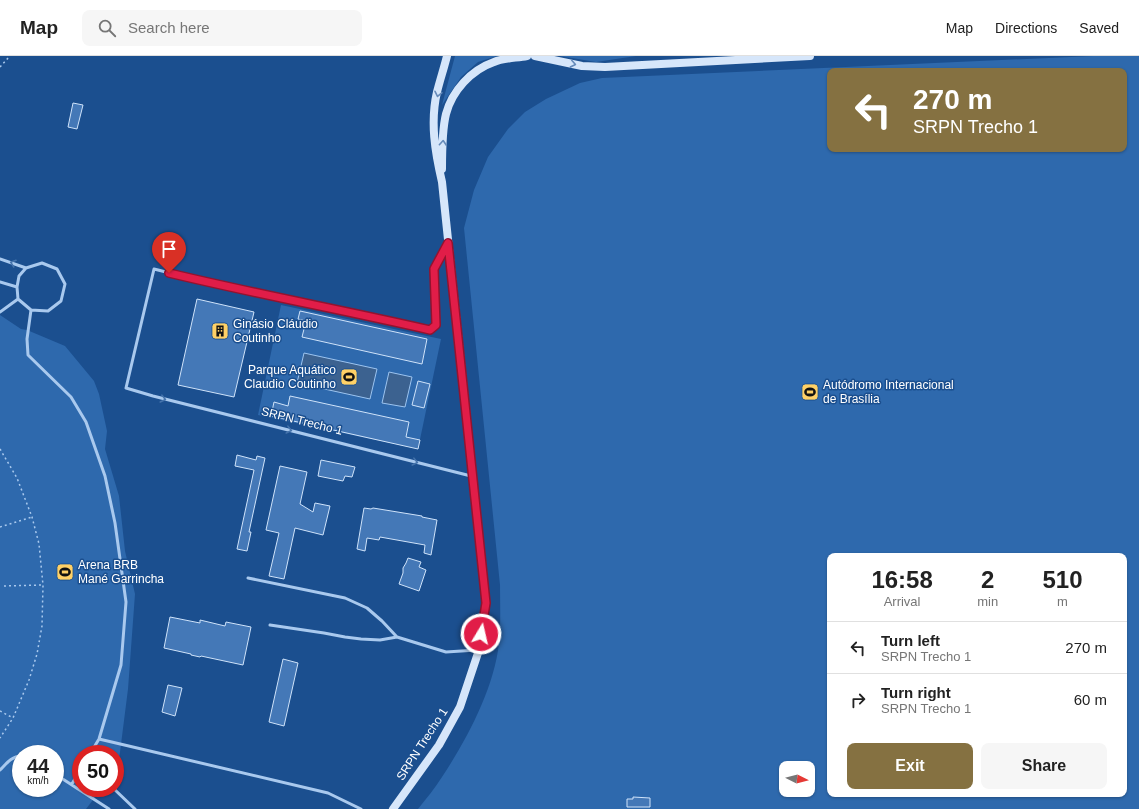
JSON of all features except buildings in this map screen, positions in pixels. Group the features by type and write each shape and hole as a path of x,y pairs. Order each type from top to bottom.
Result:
{"main road":[{"name":"SRPN Trecho 1","path":"442,182 434,140 434,116 437,93 447,56"},
{"name":"SRPN Trecho 1","path":"393,809 439,745 460,707 479,650 486,603 442,182 442,154 446,114 453,97 464,81 479,70 495,61 527,56"},
{"path":"535,56 582,66 626,66 810,56"},
{"path":"704,61 717,56"}],"lane":[{"name":"SRPN Trecho 1","path":"448,243 434,269 436,325 430,330 230,288 154,269 126,388 473,476"},
{"path":"0,259 26,268"},
{"path":"42,263 57,269 65,284 61,301 48,311 31,310 18,299 17,287 19,276 26,268 42,263"},
{"path":"0,282 17,287"},
{"path":"0,312 18,299"},
{"path":"31,310 27,339 28,355 71,397 86,422 105,476 115,523 126,602 121,665 99,740 96,745"},
{"path":"248,578 345,598 367,608 397,637"},
{"path":"270,624 345,638 380,640 397,637 446,652 479,650"},
{"path":"99,740 328,793 361,809"},
{"path":"0,770 12,758"},
{"path":"64,779 72,784"},
{"path":"91,797 109,809"},
{"path":"122,797 135,809"}],"path":[{"path":"0,67 10,56"},
{"path":"0,449 17,478 32,517 39,544 43,585 42,626 37,654 29,680 13,718 0,738"},
{"path":"0,527 32,517"},
{"path":"4,586 43,585"},
{"path":"0,711 13,718"}],"shaded area":[{"path":"455,56 497,56 478,62 461,77 442,105"},
{"path":"560,56 636,56 596,62"},
{"name":"Autódromo Internacional de Brasília","path":"1093,56 1139,56 1139,809 418,809 436,785 470,730 492,678 500,636 500,585 464,228 474,190 488,157 508,129 525,112 546,99 580,83 602,78"},
{"name":"Parque Aquático Claudio Coutinho","path":"281,305 441,339 418,449 258,415"},
{"name":"Arena BRB Mané Garrincha","path":"0,315 21,329 27,330 65,346 94,381 99,394 107,431 105,449 119,496 125,551 135,594 128,689 121,745 72,745 72,797 95,797 86,809 0,809"},
{"path":"304,353 377,369 370,399 297,383"},
{"path":"389,372 412,377 405,407 382,403"}],"place":[{"name":"Ginásio Cláudio Coutinho","path":"220,331"},
{"name":"Parque Aquático Claudio Coutinho","path":"349,377"},
{"name":"Autódromo Internacional de Brasília","path":"810,392"},
{"name":"Arena BRB Mané Garrincha","path":"65,572"}],"route":[{"path":"169,273 230,288 430,330 436,325 434,269 448,243 486,603 481,634"}]}
